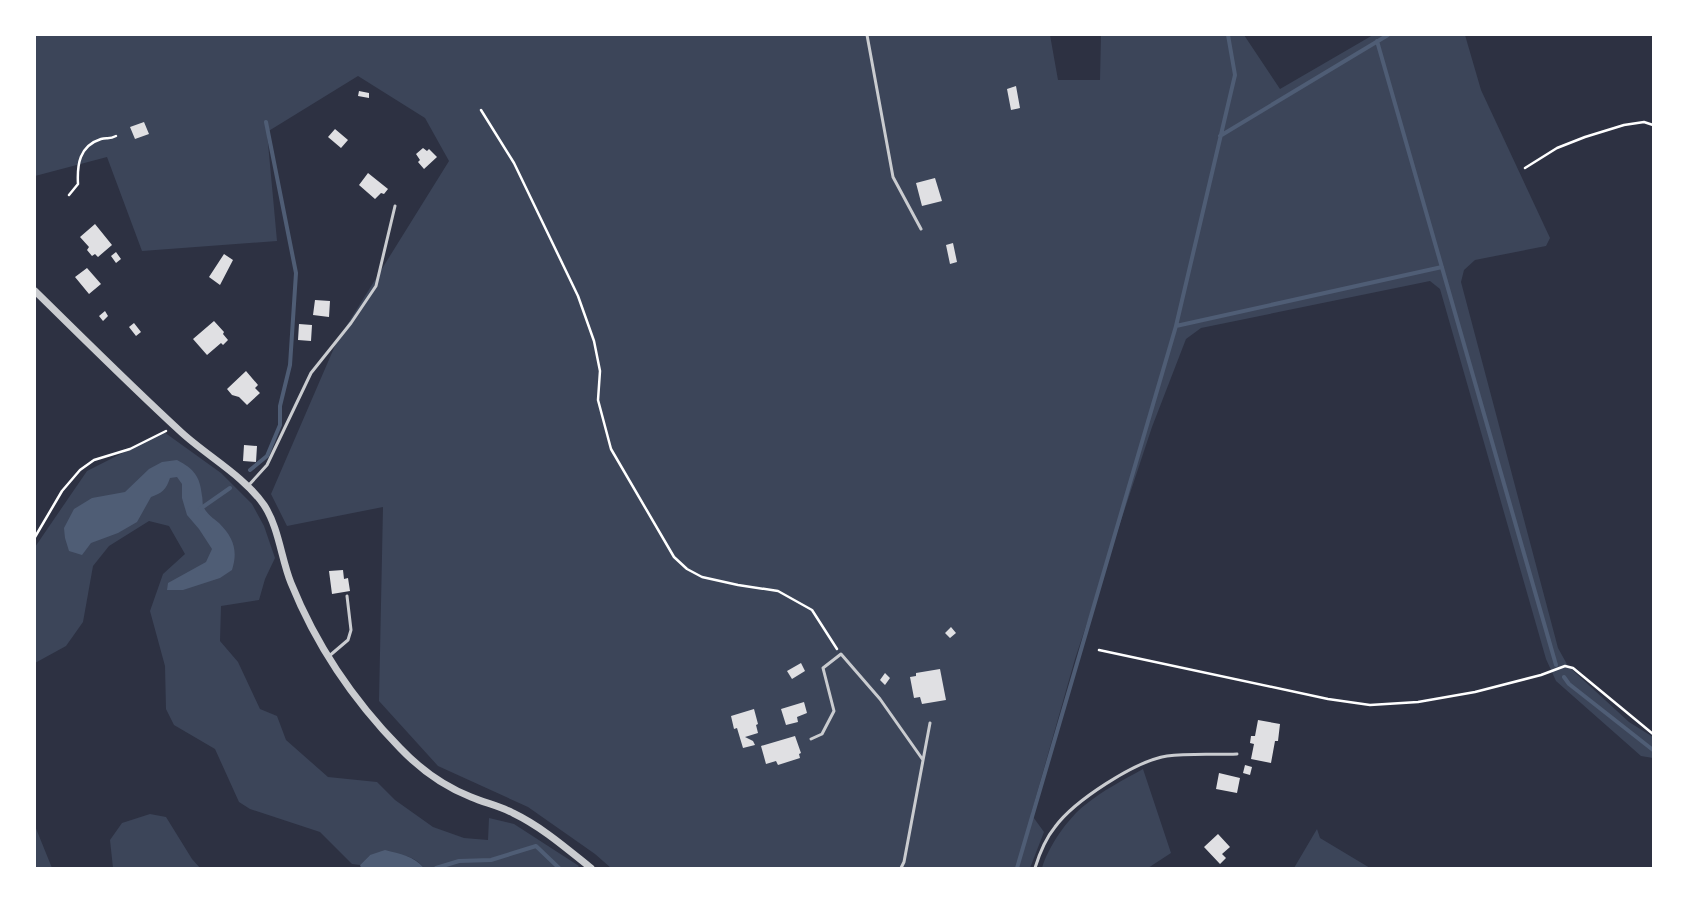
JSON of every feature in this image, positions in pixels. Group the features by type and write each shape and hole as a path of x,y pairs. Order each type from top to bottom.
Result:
{"street":[{"path":"35,291 174,425 248,486 265,506 273,524 290,581 308,623 328,657 354,694 381,728 428,774 468,796 513,813 548,834 587,867"}],"lane":[{"path":"867,35 893,177 921,229"},
{"path":"248,486 267,465 311,373 351,323 376,286 395,206"},
{"path":"328,657 348,640 352,630 347,596"},
{"path":"811,739 822,734 834,711 824,668 841,654 880,699 923,760"},
{"path":"901,868 904,862 930,723"},
{"path":"1035,868 1037,860 1054,827 1078,803 1136,767 1166,756 1237,754"}],"path":[{"path":"481,110 514,163 578,296 594,341 600,371 598,400 611,449 674,556 687,569 702,577 738,585 778,591 812,610 841,654"},
{"path":"1525,168 1557,148 1585,137 1638,123 1644,122 1653,125"},
{"path":"69,195 78,184 81,154 92,144 102,139 110,139 116,136"},
{"path":"35,537 62,491 80,470 94,460 130,449 164,432 174,425"},
{"path":"1099,650 1328,699 1370,705 1418,702 1475,692 1540,675 1565,666 1573,668 1653,734"}],"shaded area":[{"path":"35,35 1050,35 1058,80 1100,80 1101,35 1244,35 1280,89 1373,35 1465,35 1481,90 1550,238 1546,246 1475,260 1464,270 1461,282 1558,648 1568,666 1629,722 1653,737 1653,758 1641,756 1556,681 1546,659 1440,289 1430,281 1201,328 1186,339 1152,427 1075,659 1031,814 1044,832 1030,868 611,868 595,854 528,807 438,766 379,701 383,507 287,526 271,494 337,341 449,161 425,118 358,76 267,132 277,241 142,251 107,157 35,176"},
{"path":"164,432 221,473 252,504 264,526 275,558 265,579 259,600 221,606 220,641 238,662 260,709 277,716 286,740 328,777 377,782 395,800 433,827 464,838 488,840 489,818 514,824 579,866 577,868 424,868 413,859 400,855 370,855 360,865 352,864 320,832 250,809 239,802 215,749 174,725 166,709 165,666 150,611 163,574 185,554 169,526 149,521 109,546 93,566 83,622 66,646 35,663 35,547 87,471"},
{"path":"177,460 192,470 198,478 204,508 209,515 219,523 231,539 235,557 232,570 220,578 183,590 167,590 168,583 206,562 212,549 199,529 187,515 182,498 182,484 177,477 170,478 163,490 151,497 137,522 118,533 91,543 82,555 69,551 64,528 74,509 92,498 125,492 149,469 162,462"},
{"path":"1143,769 1171,853 1148,868 1042,868 1054,842 1072,817 1106,790"},
{"path":"150,814 166,817 192,859 200,868 113,868 110,840 122,823"},
{"path":"35,826 52,868 35,868"},
{"path":"1317,829 1320,838 1370,868 1294,868"},
{"path":"385,850 411,858 424,868 361,868 360,865 370,855"}],"building":[{"path":"1016,86 1020,108 1011,110 1007,89"},
{"path":"359,91 369,93 369,98 358,96"},
{"path":"144,122 149,134 135,139 130,127"},
{"path":"335,129 348,140 341,148 328,137"},
{"path":"423,148 427,151 429,149 437,157 424,169 418,162 420,160 416,154"},
{"path":"368,173 388,189 384,194 381,193 375,199 359,185"},
{"path":"935,178 942,201 922,206 916,183"},
{"path":"95,224 112,245 98,257 95,254 92,256 87,250 89,247 80,237"},
{"path":"953,243 957,262 950,264 946,245"},
{"path":"116,252 121,259 116,263 111,256"},
{"path":"224,254 233,260 220,285 209,277"},
{"path":"87,268 101,284 89,294 75,277"},
{"path":"315,300 330,301 329,317 313,315"},
{"path":"105,311 108,316 103,321 99,316"},
{"path":"214,321 224,332 223,334 228,340 223,345 221,343 207,355 193,339"},
{"path":"134,323 141,332 136,336 129,327"},
{"path":"299,324 312,325 311,341 298,340"},
{"path":"246,371 258,385 255,388 260,393 247,405 239,397 232,395 227,389"},
{"path":"244,445 257,446 256,462 243,461"},
{"path":"343,570 344,579 348,578 350,591 332,594 329,571"},
{"path":"951,627 956,633 950,638 945,633"},
{"path":"801,663 805,671 792,679 787,671"},
{"path":"940,669 946,700 922,704 920,697 914,698 910,677 916,676 916,673"},
{"path":"885,673 890,678 885,685 880,680"},
{"path":"804,702 807,713 797,717 798,722 786,725 781,709"},
{"path":"754,709 758,724 756,725 758,733 745,737 753,741 755,745 743,748 737,728 734,729 731,716"},
{"path":"1258,720 1280,724 1278,741 1275,741 1271,763 1251,759 1254,744 1250,743 1251,736 1255,736"},
{"path":"795,736 801,753 799,754 800,758 778,765 776,761 766,764 761,746"},
{"path":"1245,765 1252,767 1250,775 1243,773"},
{"path":"1219,773 1240,778 1237,793 1216,789"},
{"path":"1218,834 1230,847 1222,854 1226,858 1220,864 1204,847"}],"waterway":[{"path":"1017,868 1176,326 1235,75 1228,35"},
{"path":"1220,136 1388,35"},
{"path":"1377,41 1556,665"},
{"path":"250,470 267,456 280,425 280,406 290,365 296,273 266,122"},
{"path":"1176,326 1442,267"},
{"path":"200,509 230,488"},
{"path":"1564,677 1569,684 1653,750"},
{"path":"436,868 459,861 491,860 536,846 559,868"}]}
